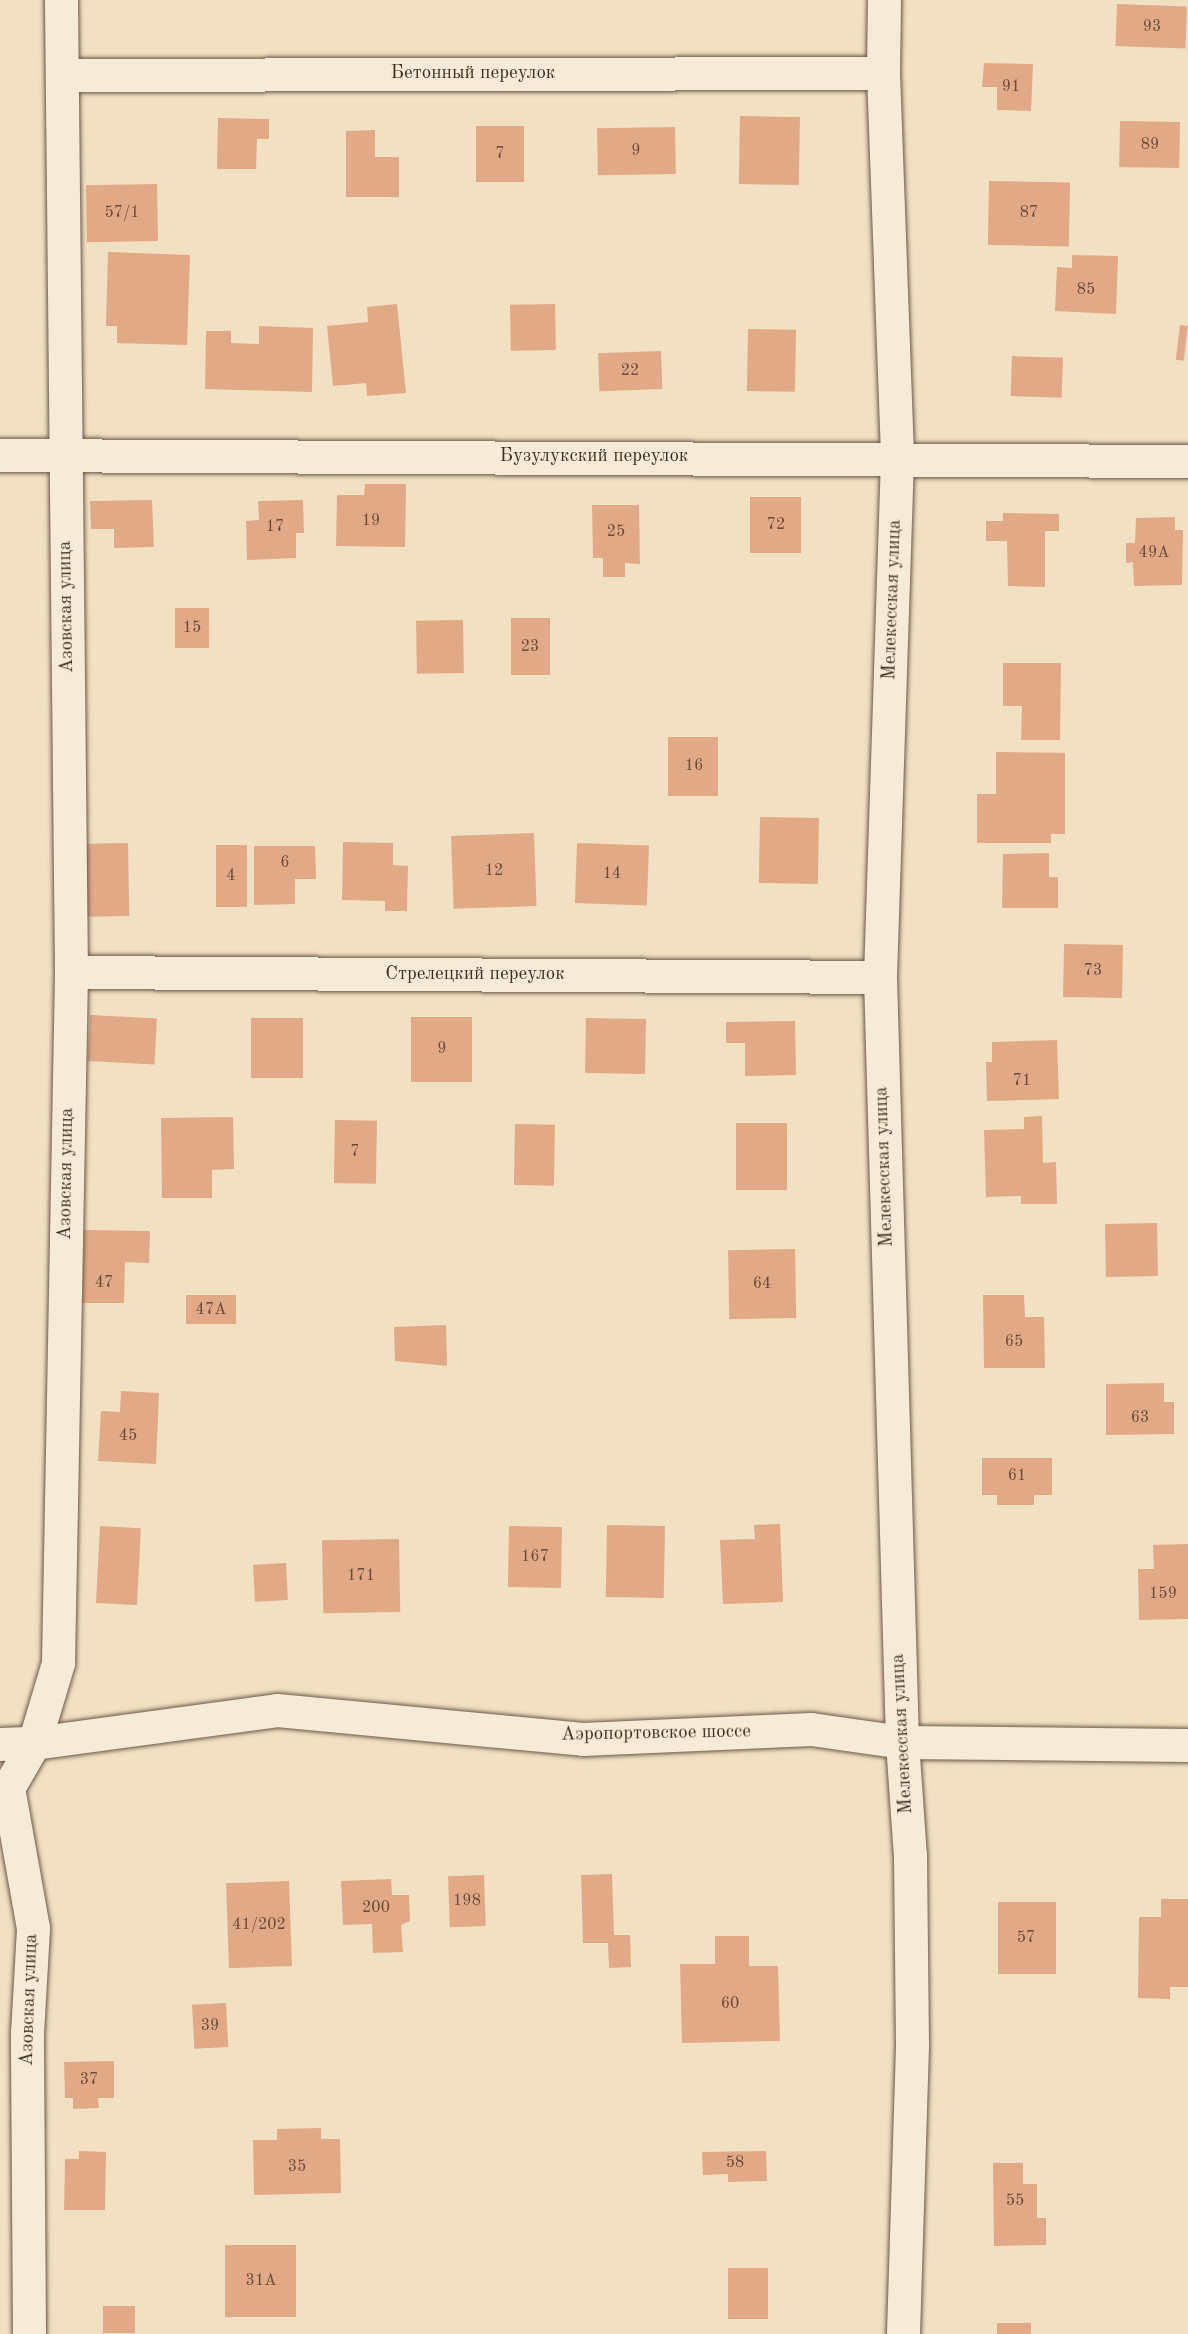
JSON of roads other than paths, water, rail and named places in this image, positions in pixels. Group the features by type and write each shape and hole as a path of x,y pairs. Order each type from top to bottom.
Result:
{"street":[{"name":"Азовская улица","path":"29,2334 27,2034 33,1928 8,1788 34,1743 58,1663 71,972 64,75 61,0"},
{"name":"Мелекесская улица","path":"884,0 883,73 897,458 880,977 902,1742 910,1855 912,2046 903,2334"},
{"name":"Бетонный переулок","path":"64,75 883,73"},
{"name":"Бузулукский переулок","path":"0,455 1188,461"},
{"name":"Стрелецкий переулок","path":"71,972 880,977"},
{"name":"Аэропортовское шоссе","path":"0,1744 34,1743 277,1710 583,1739 811,1729 902,1742 1188,1745"}]}
